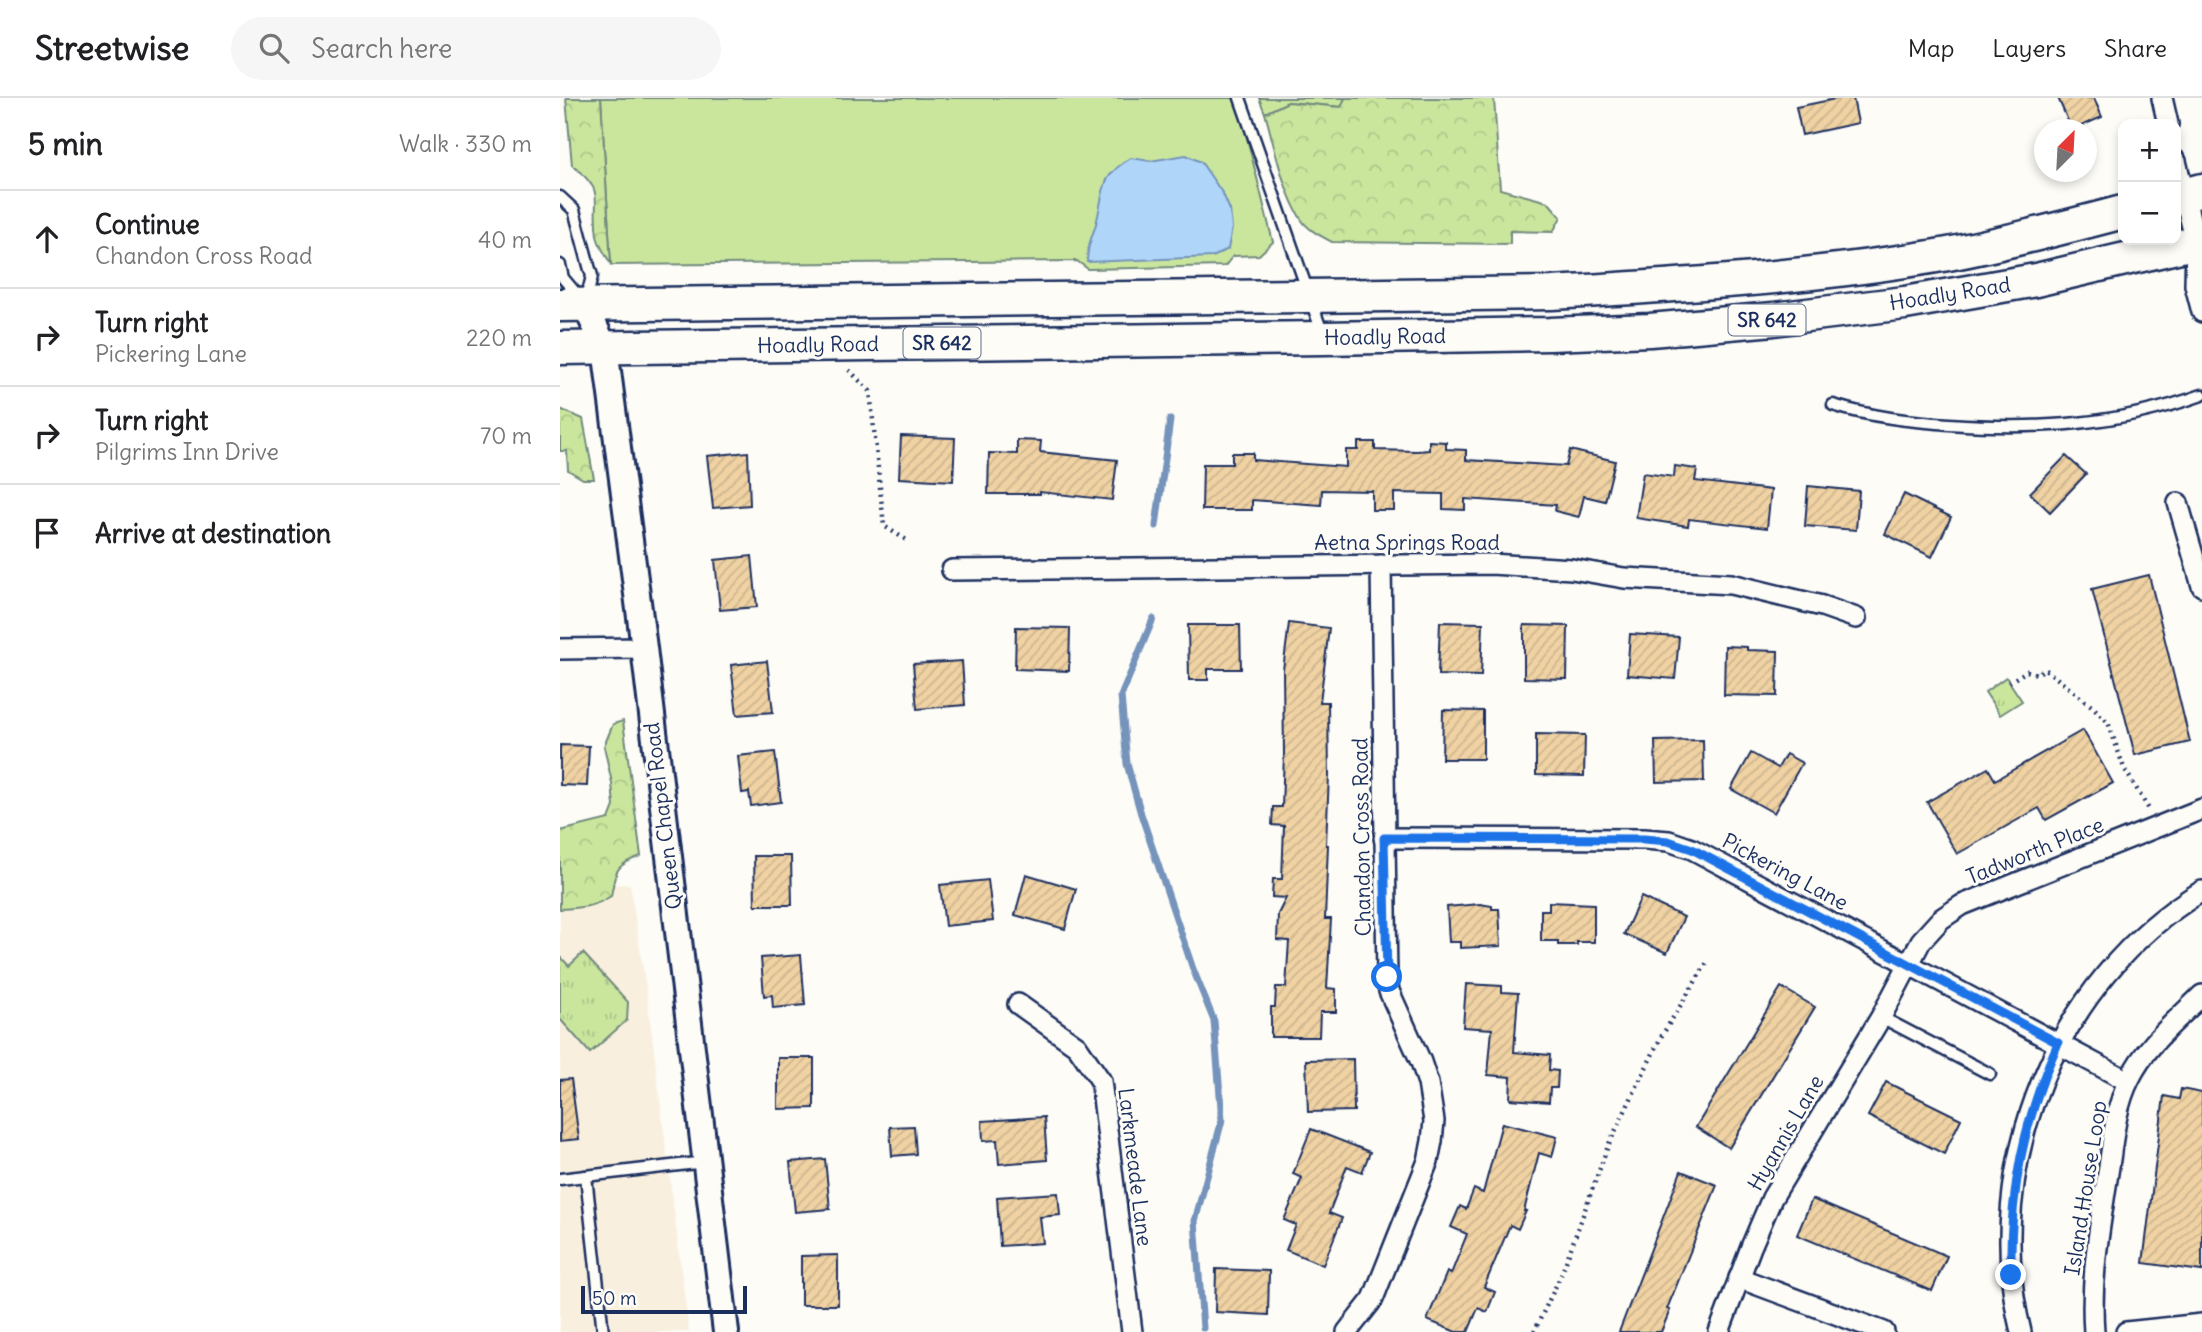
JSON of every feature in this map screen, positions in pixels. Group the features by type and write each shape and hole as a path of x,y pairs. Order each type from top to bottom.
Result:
{"main road":[{"name":"Hoadly Road","path":"573,305 1552,293 1711,284 1948,254 2118,213"},
{"name":"Hoadly Road","path":"560,348 1324,338 1650,330 1774,319 1905,303 2036,280 2201,242"}],"street":[{"path":"2162,98 2167,119"},
{"path":"2181,176 2201,242 2194,285 2202,312"},
{"name":"Queen Chapel Road","path":"573,305 605,348 726,1332"},
{"path":"2178,503 2202,586"},
{"name":"Aetna Springs Road","path":"952,570 1491,564 1572,569 1624,578 1731,584 1822,606 1856,618"},
{"name":"Chandon Cross Road","path":"1347,1332 1373,1299 1428,1161 1434,1121 1432,1102 1421,1062 1390,991 1387,977 1381,565"},
{"path":"560,649 644,648"},
{"name":"Tadworth Place","path":"1908,964 1924,937 1941,919 1962,905 2202,809"},
{"name":"Pickering Lane","path":"1384,838 1668,841 1719,862 2128,1081"},
{"path":"2021,1332 2011,1275 2010,1231 2014,1187 2036,1094 2058,1043 2092,991 2121,957 2157,923 2202,891"},
{"name":"Hyannis Lane","path":"1719,1332 1772,1198 1881,1017 1908,964"},
{"name":"Island House Loop","path":"2094,1332 2094,1265 2117,1111 2128,1081 2141,1059 2202,995"},
{"name":"Larkmeade Lane","path":"1018,1004 1077,1046 1101,1082 1132,1332"},
{"path":"1739,1279 1884,1332"},
{"path":"2126,1332 2202,1324"}],"lane":[{"path":"1240,98 1324,338"},
{"path":"560,197 574,210 592,276 573,305"},
{"path":"560,265 562,278 573,305"},
{"path":"1833,405 1896,420 1992,427 2055,427 2107,420 2202,395"},
{"path":"1881,1017 1990,1074"},
{"path":"560,1179 705,1162"},
{"path":"586,1176 603,1332"}],"path":[{"path":"848,369 870,391 884,526 908,541"},
{"path":"2009,682 2027,671 2037,674 2045,669 2094,708 2108,722 2124,768 2159,826"},
{"path":"1534,1332 1562,1273 1608,1146 1661,1037 1708,961"}],"shaded area":[{"path":"630,884 647,995 689,1332 560,1332 560,887"}],"green space":[{"path":"566,98 601,98 611,265 598,239 594,190 572,165"},
{"path":"601,98 1237,98 1273,242 1259,255 1233,256 1225,266 1088,269 1077,261 611,265"},
{"path":"1259,98 1345,98 1342,107 1288,102 1265,113"},
{"path":"1345,98 1494,98 1500,189 1548,202 1561,217 1553,232 1510,231 1510,244 1332,242 1315,232 1301,219 1294,207 1265,113 1288,102 1341,107"},
{"path":"560,409 583,419 594,479 583,479 568,470 567,451 560,451"},
{"path":"2006,677 2022,701 2000,715 1985,692"},
{"path":"623,721 641,856 621,866 614,880 611,896 605,900 593,905 560,909 560,831 609,819 614,806 604,746 613,724"},
{"path":"583,953 628,1002 627,1020 590,1053 560,1019 560,956 569,966"}],"water":[{"path":"1186,155 1201,162 1223,194 1230,210 1232,228 1228,249 1213,257 1087,262 1104,186 1113,172 1131,158 1150,161"}],"building":[{"path":"1853,98 1858,123 1802,135 1796,107"},
{"path":"2058,98 2094,98 2102,117 2097,119 2067,119"},
{"path":"901,436 955,438 953,481 899,478"},
{"path":"1017,440 1041,441 1040,452 1117,460 1112,500 1040,492 988,494 989,453 1017,454"},
{"path":"1429,441 1446,442 1446,449 1466,450 1466,460 1566,466 1570,450 1615,461 1605,501 1584,496 1579,517 1555,511 1556,505 1465,499 1465,510 1443,509 1443,494 1394,493 1394,510 1372,510 1372,491 1322,490 1321,505 1252,500 1252,510 1202,510 1203,464 1232,464 1232,453 1253,453 1253,460 1346,467 1346,450 1358,450 1358,442 1375,442 1375,450 1417,451 1429,450"},
{"path":"748,452 750,505 713,508 707,456"},
{"path":"2066,456 2086,474 2050,512 2030,493"},
{"path":"1675,466 1697,469 1695,481 1771,490 1767,528 1689,519 1688,526 1636,518 1643,473 1674,477"},
{"path":"1808,486 1859,491 1856,530 1805,526"},
{"path":"1904,494 1951,517 1932,557 1885,534"},
{"path":"752,556 757,607 720,610 715,560"},
{"path":"2149,575 2190,742 2135,755 2092,589"},
{"path":"1440,622 1483,623 1481,676 1438,675"},
{"path":"1289,623 1329,628 1320,702 1328,702 1325,919 1331,919 1327,988 1336,989 1336,1012 1320,1012 1319,1037 1271,1037 1271,1007 1275,1007 1276,987 1286,987 1289,941 1277,940 1278,914 1286,898 1272,897 1273,879 1282,879 1284,826 1272,825 1273,807 1282,807 1283,670"},
{"path":"1188,625 1240,625 1241,669 1208,669 1208,680 1189,680"},
{"path":"1524,625 1568,626 1567,679 1524,678"},
{"path":"1016,627 1070,628 1069,671 1015,669"},
{"path":"1630,634 1679,637 1675,679 1627,675"},
{"path":"1725,646 1778,651 1777,696 1724,695"},
{"path":"767,661 773,712 737,715 731,665"},
{"path":"962,661 965,705 917,709 913,664"},
{"path":"1443,710 1483,711 1483,759 1442,759"},
{"path":"2083,730 2113,783 2046,820 2039,808 1957,854 1927,802 1988,768 1995,780"},
{"path":"1536,734 1585,735 1584,776 1536,775"},
{"path":"1703,740 1704,781 1656,782 1655,741"},
{"path":"560,745 589,746 587,786 560,785"},
{"path":"775,752 781,802 751,806 749,792 742,793 738,756"},
{"path":"1751,753 1778,768 1786,754 1802,763 1774,813 1731,789"},
{"path":"754,856 791,856 792,905 755,905"},
{"path":"1026,874 1076,889 1065,929 1015,915"},
{"path":"988,880 993,921 945,926 940,885"},
{"path":"1641,897 1684,917 1667,953 1624,934"},
{"path":"1549,902 1594,904 1594,942 1558,945 1558,941 1541,941 1541,910 1549,910"},
{"path":"1480,904 1499,909 1501,946 1460,948 1460,942 1449,942 1447,907"},
{"path":"801,955 805,1005 773,1008 772,995 764,996 761,958"},
{"path":"1466,984 1502,986 1502,992 1518,993 1514,1052 1550,1055 1549,1070 1558,1071 1557,1088 1550,1088 1549,1102 1510,1099 1511,1077 1488,1075 1492,1029 1463,1027"},
{"path":"1781,987 1815,1007 1729,1148 1696,1127"},
{"path":"778,1058 814,1058 814,1108 778,1109"},
{"path":"1353,1059 1354,1111 1308,1112 1306,1060"},
{"path":"571,1079 579,1139 560,1141 560,1080"},
{"path":"1886,1082 1961,1119 1944,1154 1868,1116"},
{"path":"2181,1089 2202,1093 2202,1271 2143,1263 2164,1096 2179,1099"},
{"path":"1044,1117 1047,1160 999,1164 997,1140 983,1141 982,1121"},
{"path":"1502,1123 1557,1137 1552,1157 1539,1153 1526,1211 1518,1229 1510,1225 1484,1287 1495,1292 1487,1312 1478,1308 1468,1332 1456,1332 1427,1320 1447,1272 1451,1274 1467,1234 1451,1227 1460,1206 1466,1209 1474,1189 1483,1193"},
{"path":"914,1126 916,1154 892,1156 890,1127"},
{"path":"1311,1129 1370,1152 1362,1172 1347,1166 1329,1213 1342,1218 1323,1265 1286,1250 1296,1225 1284,1220 1302,1178 1293,1174"},
{"path":"825,1159 830,1209 795,1212 790,1162"},
{"path":"1681,1171 1717,1185 1667,1309 1670,1310 1661,1332 1619,1332"},
{"path":"1058,1193 1060,1215 1040,1217 1043,1243 1000,1246 997,1197"},
{"path":"1812,1199 1947,1256 1932,1291 1797,1235"},
{"path":"838,1255 838,1305 801,1305 801,1256"},
{"path":"1216,1269 1269,1271 1268,1315 1215,1312"}],"waterway":[{"path":"1156,526 1170,420"},
{"path":"1153,619 1121,696 1127,764 1141,814 1193,969 1214,1021 1222,1120 1195,1221 1203,1328"}],"route":[{"path":"1387,977 1384,838 1644,839 1668,841 1692,849 2058,1043 2040,1084 2014,1187 2010,1231 2011,1275"}]}
